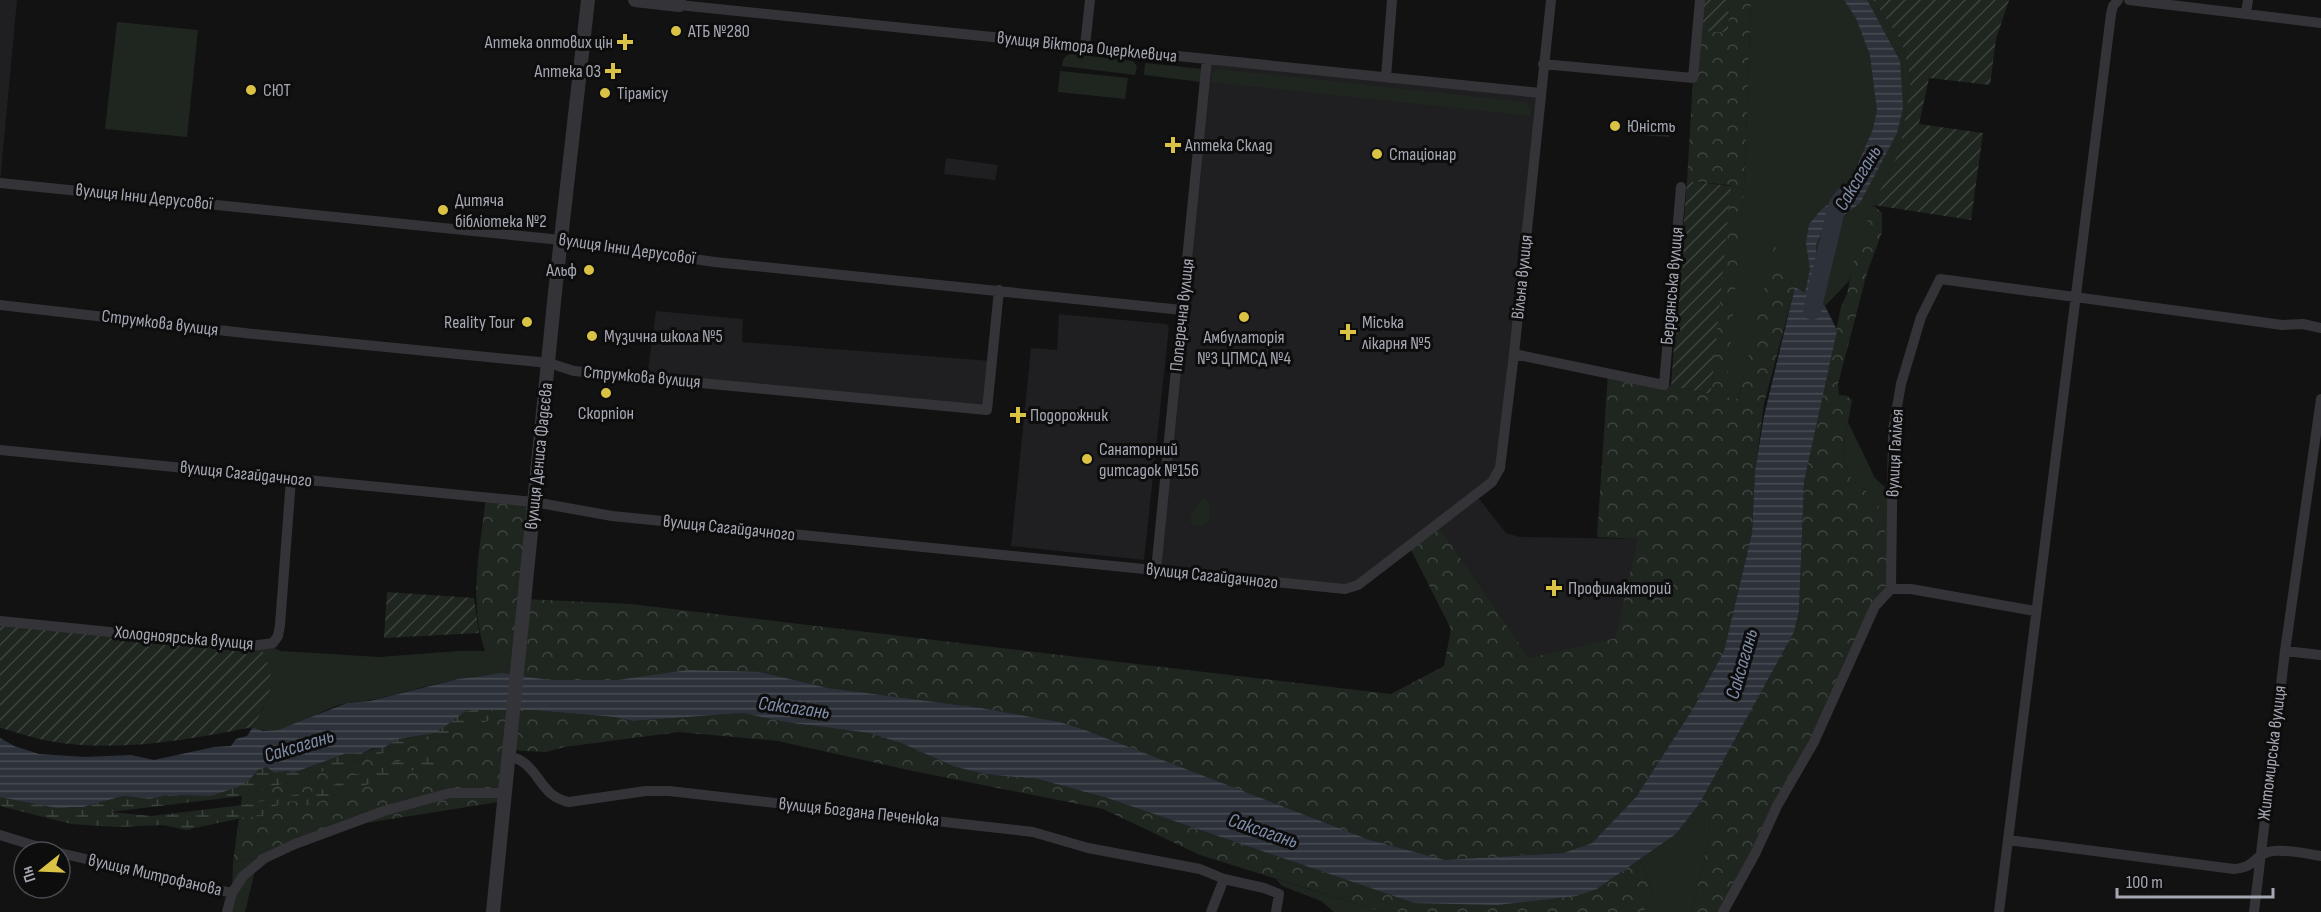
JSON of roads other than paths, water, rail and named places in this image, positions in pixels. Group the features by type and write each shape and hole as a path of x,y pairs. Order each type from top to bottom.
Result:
{"street":[{"name":"вулиця Дениса Фадєєва","path":"493,912 518,651 588,0"},
{"name":"вулиця Віктора Оцерклевича","path":"635,0 679,2 1540,93"},
{"path":"1085,46 1089,0"},
{"path":"1386,77 1392,0"},
{"name":"Вільна вулиця","path":"1437,524 1476,495 1497,476 1500,468 1551,0"},
{"path":"1544,64 1693,78 1700,0"},
{"path":"1998,912 2111,14 2118,0"},
{"path":"2129,0 2321,23"},
{"path":"2246,13 2248,0"},
{"name":"Поперечна вулиця","path":"1156,570 1208,59"},
{"name":"вулиця Інни Дерусової","path":"0,183 561,240 716,261 1182,310"},
{"name":"Бердянська вулиця","path":"1514,354 1664,385 1681,187"},
{"name":"вулиця Галілея","path":"1891,589 1893,430 1901,384 1921,317 1940,279 2282,325 2303,324 2321,328"},
{"name":"Струмкова вулиця","path":"0,305 253,334 549,363 574,371 987,410 999,290"},
{"name":"Житомирська вулиця","path":"2254,912 2285,651 2321,399"},
{"name":"вулиця Сагайдачного","path":"0,450 534,502 612,516 1345,589 1358,585 1437,524"},
{"name":"Холодноярська вулиця","path":"0,621 241,645 273,643 278,636 280,625 291,479"},
{"path":"1723,912 1756,852 1777,806 1814,742 1875,606 1891,589 1911,589 2035,611"},
{"path":"2285,651 2321,655"},
{"name":"вулиця Богдана Печенюка","path":"508,753 526,764 537,775 550,795 558,800 569,802 646,791 669,791 1033,832 1088,848 1200,869 1224,879 1264,888 1279,894 1276,912"},
{"path":"232,893 243,876 265,858 295,844 384,811 450,793 505,793"},
{"path":"0,835 16,840"},
{"path":"2008,840 2234,869 2245,868 2255,863 2260,855 2271,850 2321,856"},
{"name":"вулиця Митрофанова","path":"72,856 232,893 227,912"},
{"path":"1211,912 1224,879"}],"water":[{"path":"1844,0 1867,0 1900,61 1903,108 1897,133 1860,203 1844,215 1826,222 1816,245 1819,302 1825,306 1837,330 1804,482 1799,611 1794,632 1700,803 1676,834 1597,889 1576,896 1497,905 1414,903 1107,798 1038,779 983,774 953,766 901,743 869,733 785,722 743,713 633,721 614,717 531,710 467,710 436,733 398,739 383,748 373,748 361,754 347,753 293,773 288,771 274,773 267,767 258,770 247,782 238,787 211,796 168,795 150,799 123,796 83,807 57,808 0,797 0,738 14,746 39,754 85,757 131,755 154,760 214,747 231,746 236,739 247,736 253,727 263,731 278,730 347,703 370,701 458,679 502,673 550,680 618,680 688,670 760,672 828,688 981,708 1060,722 1370,840 1445,860 1563,853 1592,843 1636,797 1694,707 1724,651 1752,533 1755,471 1764,416 1795,287 1805,293 1810,269 1806,243 1809,224 1822,209 1838,197 1855,171 1873,129 1877,110 1870,55 1856,18"}],"waterway":[{"name":"Саксагань","path":"1812,311 1837,206 1843,197"}],"place":[{"name":"АТБ №280","path":"676,31"},
{"name":"Аптека оптових цін","path":"625,42"},
{"name":"Аптека 03","path":"613,71"},
{"name":"СЮТ","path":"251,90"},
{"name":"Тірамісу","path":"605,93"},
{"name":"Юність","path":"1615,126"},
{"name":"Аптека Склад","path":"1173,145"},
{"name":"Стаціонар","path":"1377,154"},
{"name":"Дитяча бібліотека №2","path":"443,210"},
{"name":"Альф","path":"589,270"},
{"name":"Амбулаторія №3 ЦПМСД №4","path":"1244,317"},
{"name":"Reality Tour","path":"527,322"},
{"name":"Міська лікарня №5","path":"1348,332"},
{"name":"Музична школа №5","path":"592,336"},
{"name":"Скорпіон","path":"606,393"},
{"name":"Подорожник","path":"1018,415"},
{"name":"Санаторний дитсадок №156","path":"1087,459"},
{"name":"Профилакторий","path":"1554,588"}]}
